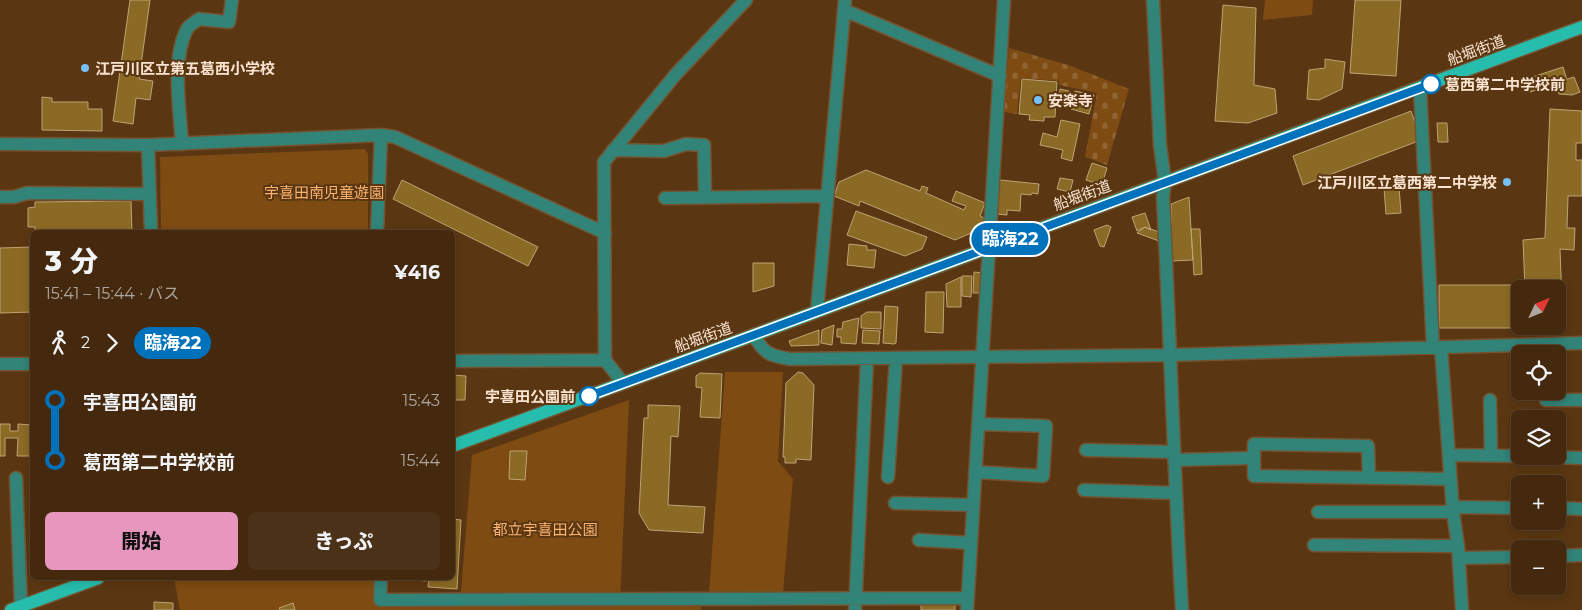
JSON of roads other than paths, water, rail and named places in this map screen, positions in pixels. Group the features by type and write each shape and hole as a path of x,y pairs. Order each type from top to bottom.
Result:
{"main road":[{"name":"船堀街道","path":"455,445 1582,27"},
{"path":"16,608 93,580"}],"street":[{"path":"182,144 177,82 178,58 188,28 199,19 229,22 232,0"},
{"path":"623,383 605,360 604,162 676,74 746,0"},
{"path":"381,580 380,600 967,604 1004,0"},
{"path":"1153,0 1160,145 1165,182 1163,197 1182,610"},
{"path":"817,311 844,5 1000,76"},
{"path":"1420,88 1437,347 1449,455 1462,610"},
{"path":"377,230 381,136"},
{"path":"0,144 148,145 381,136 395,138 605,233"},
{"path":"613,150 664,151 686,144 704,145 705,197"},
{"path":"148,145 151,230"},
{"path":"0,198 14,198 27,194 150,194"},
{"path":"665,198 827,196"},
{"path":"754,335 766,353 775,357 790,359 867,360 1437,347 1511,348"},
{"path":"1566,345 1582,343"},
{"path":"888,477 896,359"},
{"path":"455,361 605,360"},
{"path":"856,604 867,360"},
{"path":"0,364 30,364"},
{"path":"1490,400 1492,455"},
{"path":"1566,400 1582,400"},
{"path":"974,472 1042,476 1046,426 978,424"},
{"path":"1369,478 1368,446 1254,444 1254,476 1369,478 1450,479"},
{"path":"1086,450 1174,456 1254,458"},
{"path":"1449,455 1511,456"},
{"path":"1566,457 1582,458"},
{"path":"16,478 16,608"},
{"path":"1084,490 1176,493"},
{"path":"895,503 973,505"},
{"path":"1318,512 1511,508"},
{"path":"1566,508 1582,509"},
{"path":"919,540 971,544"},
{"path":"1314,545 1511,555"},
{"path":"1566,556 1582,556"}],"place":[{"name":"江戸川区立第五葛西小学校","path":"85,68"},
{"name":"葛西第二中学校前","path":"1431,84"},
{"name":"安楽寺","path":"1038,100"},
{"name":"江戸川区立葛西第二中学校","path":"1507,182"},
{"name":"宇喜田公園前","path":"589,396"}],"park label":[{"name":"宇喜田南児童遊園","path":"324,192"},
{"name":"都立宇喜田公園","path":"545,529"}]}
